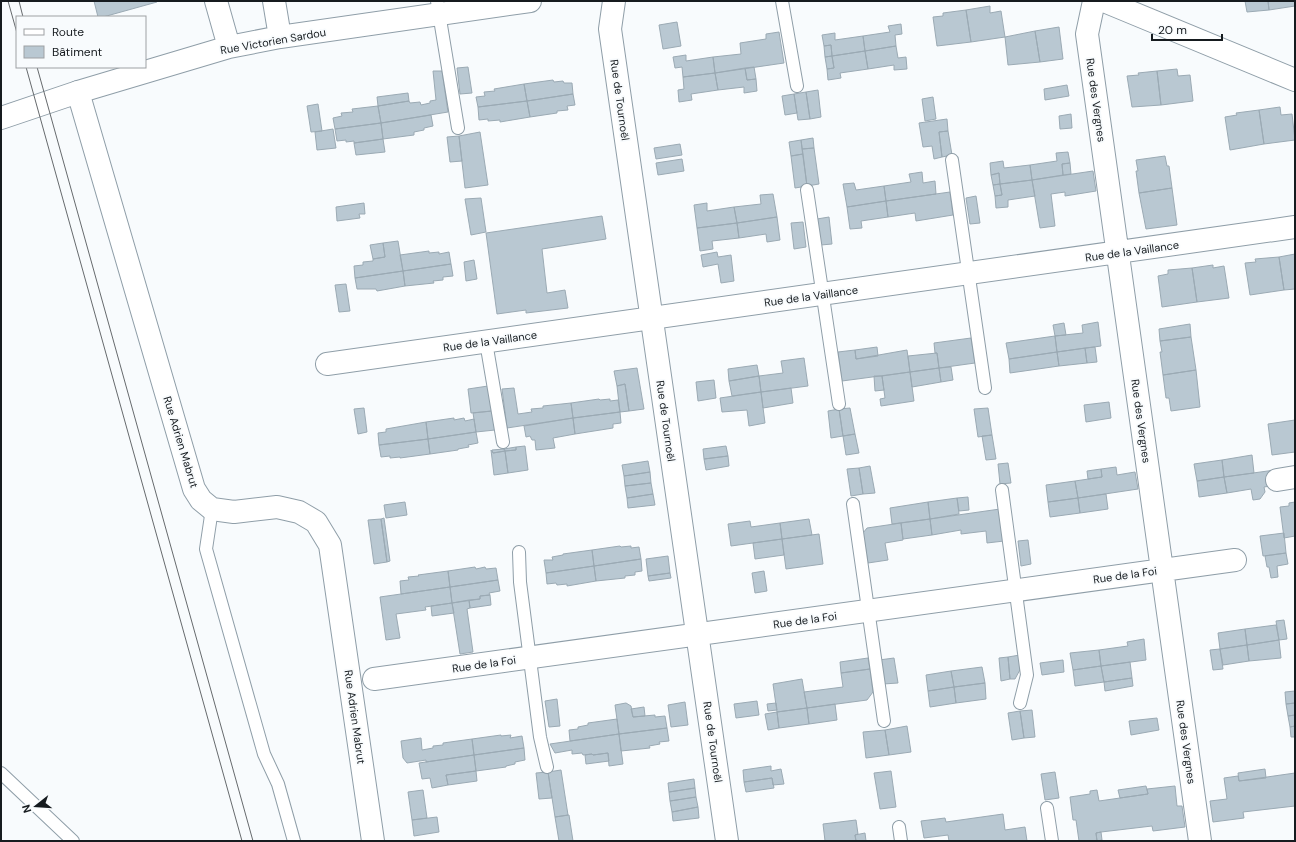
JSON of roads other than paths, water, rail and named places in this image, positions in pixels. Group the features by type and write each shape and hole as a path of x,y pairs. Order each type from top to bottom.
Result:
{"street":[{"path":"216,1 229,47"},
{"path":"274,1 280,37"},
{"name":"Rue Victorien Sardou","path":"1,118 78,92 229,47 438,8 530,1"},
{"name":"Rue de Tournoël","path":"614,1 610,29 727,841"},
{"name":"Rue des Vergnes","path":"1094,1 1087,34 1200,841"},
{"path":"1104,1 1295,80"},
{"name":"Rue Adrien Mabrut","path":"78,92 194,490 201,500 212,509 234,512 277,507 299,512 316,522 330,545 373,841"},
{"name":"Rue de la Vaillance","path":"327,364 1295,227"},
{"name":"Rue de la Foi","path":"374,679 1236,560"}],"lane":[{"path":"782,1 797,86"},
{"path":"438,8 458,128"},
{"path":"952,160 985,388"},
{"path":"807,190 839,404"},
{"path":"486,342 503,442"},
{"path":"1002,490 1027,675 1020,703"},
{"path":"853,504 867,611 884,721"},
{"path":"212,509 206,549 264,754 278,784 294,841"},
{"path":"519,552 520,582 531,658 540,738 547,767"},
{"path":"1,773 74,841"},
{"path":"1047,808 1052,841"},
{"path":"899,827 901,841"}],"tram line":[{"path":"8,1 16,29"},
{"path":"19,1 23,16"},
{"path":"26,68 242,841"},
{"path":"37,68 253,841"}]}
